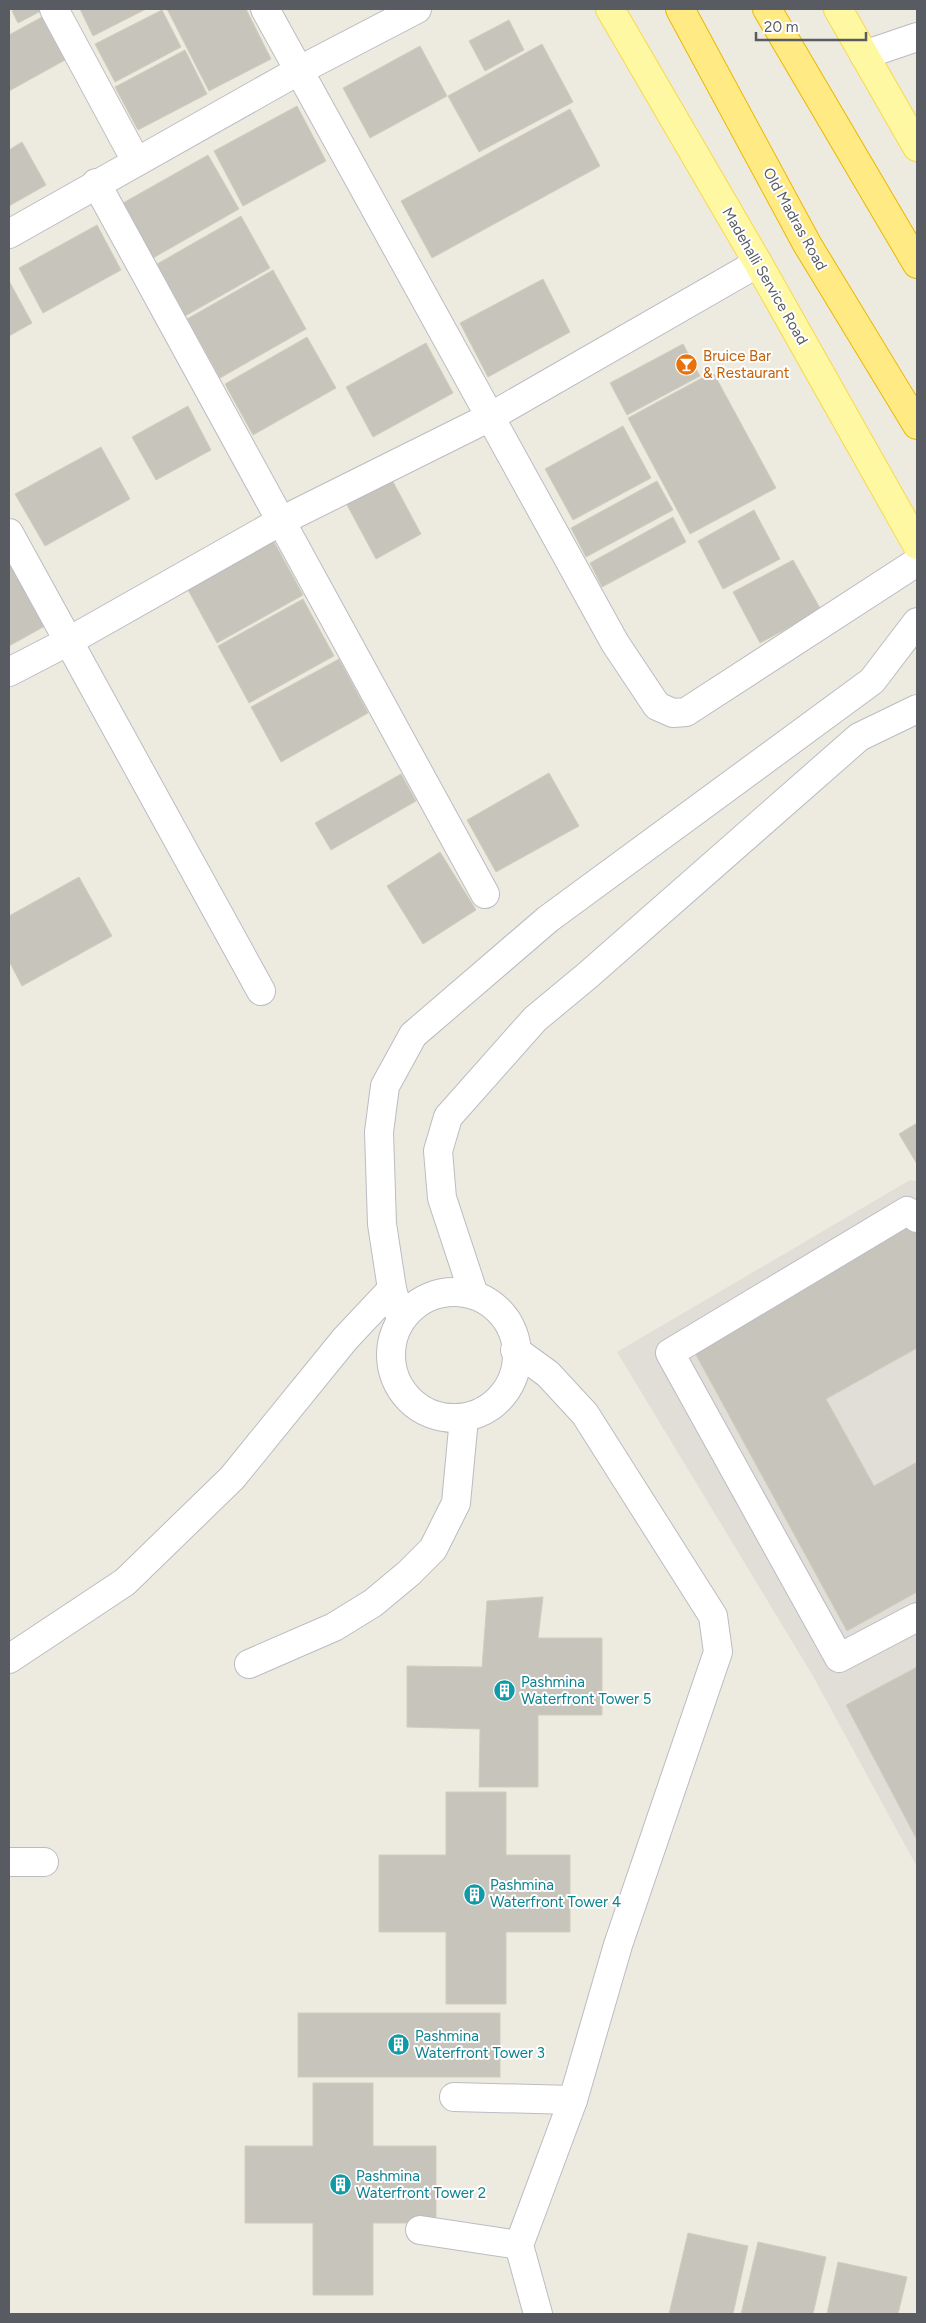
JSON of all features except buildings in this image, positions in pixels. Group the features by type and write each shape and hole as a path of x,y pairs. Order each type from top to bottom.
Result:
{"highway":[{"name":"Old Madras Road","path":"680,9 807,244 917,425"},
{"path":"767,9 917,264"}],"main road":[{"name":"Madehalli Service Road","path":"610,9 758,263 917,544"},
{"path":"838,9 864,55 909,116 917,147"}],"street":[{"path":"54,9 136,161"},
{"path":"265,9 615,643 657,706 673,713 686,712 917,562"},
{"path":"9,234 96,183 298,71 417,9"},
{"path":"864,55 917,37"},
{"path":"96,183 485,894"},
{"path":"9,672 69,641 281,521 490,417 758,263"},
{"path":"9,533 261,990"},
{"path":"401,1320 392,1289 382,1224 379,1132 385,1086 413,1035 548,919 872,682 917,622"},
{"path":"474,1295 442,1198 438,1151 448,1117 535,1019 588,975 858,737 917,710"},
{"path":"917,1218 907,1211 670,1353 839,1658 917,1617"},
{"path":"9,1659 124,1582 138,1569 232,1478 345,1339 392,1289"},
{"path":"453,1292 474,1295 492,1305 506,1320 515,1339 516,1360 512,1380 500,1398 484,1411 464,1418 443,1418 421,1410 407,1398 396,1380 391,1360 392,1340 401,1320 415,1306 433,1295 453,1292"},
{"path":"515,1350 548,1374 585,1414 713,1616 718,1652 618,1945 573,2100 519,2245 538,2314"},
{"path":"250,1664 334,1626 373,1603 409,1573 433,1549 456,1503 464,1418"},
{"path":"9,1862 44,1862"},
{"path":"454,2097 573,2100"},
{"path":"420,2230 519,2245"}],"shaded area":[{"path":"910,1180 917,1181 917,1867 813,1676 617,1352"}],"place":[{"name":"Bruice Bar & Restaurant","path":"687,365"},
{"name":"Pashmina Waterfront Tower 5","path":"505,1691"},
{"name":"Pashmina Waterfront Tower 4","path":"474,1894"},
{"name":"Pashmina Waterfront Tower 3","path":"399,2045"},
{"name":"Pashmina Waterfront Tower 2","path":"340,2185"}]}
